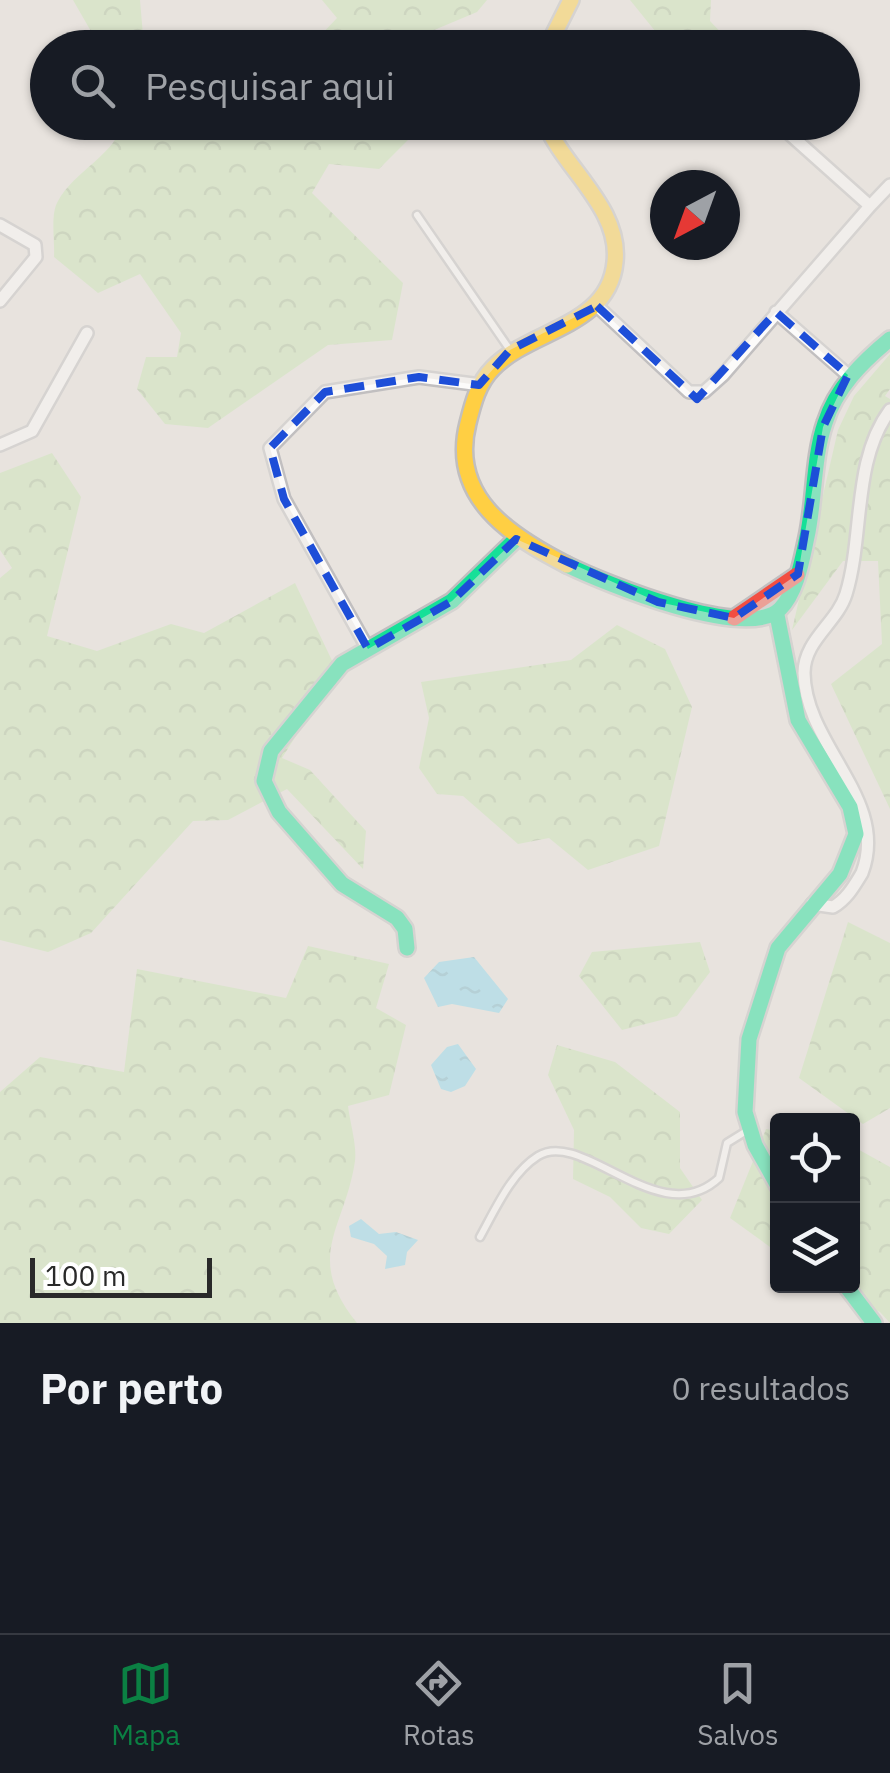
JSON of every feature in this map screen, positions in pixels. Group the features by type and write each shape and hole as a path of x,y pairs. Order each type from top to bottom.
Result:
{"street":[{"path":"555,30 571,0"},
{"path":"556,140 569,165 602,208 616,237 616,266 597,306 576,322 510,350 481,385 466,430 466,464 480,502 516,538 658,602 734,618 777,615"},
{"path":"796,140 870,206"},
{"path":"597,306 676,382 696,394 723,375 890,185"},
{"path":"0,225 35,245 36,257 0,301"},
{"path":"776,312 848,375"},
{"path":"0,445 32,431 87,334"},
{"path":"770,1170 750,1130 743,1101 745,1067 759,1001 784,938 846,863 856,830 845,799 820,765 794,711 777,615 790,598 798,574 822,428 848,375 890,339"},
{"path":"368,649 284,499 270,448 325,392 419,378 481,385"},
{"path":"812,904 833,907 841,902 871,858 876,840 868,803 829,743 816,714 804,667 814,641 845,598 868,465 890,410"},
{"path":"407,948 405,929 397,918 342,884 279,812 264,781 271,751 298,713 342,664 452,600 516,538"},
{"path":"734,618 798,574"},
{"path":"851,1293 874,1323"}],"lane":[{"path":"416,214 510,350"},
{"path":"480,1238 523,1168 548,1151 567,1153 658,1192 683,1194 703,1190 718,1178 727,1144 750,1130"}],"highlighted area":[{"path":"597,306 697,399 776,312 848,375 823,427 798,574 734,618 658,602 516,539 452,601 368,649 284,499 270,448 325,392 419,377 479,385 510,350"}],"green space":[{"path":"73,0 140,0 143,30 90,30"},
{"path":"322,0 487,0 477,12 434,30 326,30 337,18"},
{"path":"630,0 711,0 710,21 719,30 654,30"},
{"path":"408,140 379,169 329,164 312,193 403,283 392,340 328,345 208,428 165,424 137,389 146,357 177,357 181,333 140,274 98,293 54,257 53,220 58,201 113,143"},
{"path":"890,354 890,389 885,396 890,399 890,809 831,684 882,644 878,561 843,561 792,630 838,430 854,396"},
{"path":"52,453 81,497 47,636 97,651 171,624 204,633 295,583 337,671 282,758 310,770 366,831 363,869 287,789 228,820 193,821 91,933 48,952 0,940 0,578 12,568 0,550 0,473"},
{"path":"617,625 665,649 692,707 659,846 588,870 549,838 518,844 463,796 437,794 419,768 429,718 421,682 571,660"},
{"path":"848,922 890,943 890,1108 863,1124 860,1113 848,1113 799,1078"},
{"path":"700,942 710,972 677,1016 622,1030 579,976 592,952"},
{"path":"308,946 389,964 376,1008 406,1025 389,1095 348,1106 355,1161 330,1260 332,1279 341,1300 357,1323 0,1323 0,1092 40,1057 124,1072 137,969 286,998"},
{"path":"557,1045 615,1062 680,1112 680,1168 702,1200 669,1234 641,1228 610,1197 573,1179 574,1130 548,1075"},
{"path":"766,1129 770,1130 770,1247 730,1218"},
{"path":"860,1150 890,1167 890,1323 880,1312 838,1293 860,1293"}],"water":[{"path":"474,957 508,999 499,1013 452,1004 438,1007 424,978 439,962"},
{"path":"458,1044 476,1069 465,1086 451,1092 441,1089 431,1065 447,1047"},
{"path":"361,1219 379,1234 396,1232 418,1240 407,1252 405,1265 385,1269 387,1256 374,1244 351,1237 349,1226"}],"traffic: fast":[{"path":"567,565 642,596 708,614 738,619 763,617 780,609 791,594 801,565 818,451 830,410 851,376 890,339"},
{"path":"407,948 405,929 397,918 342,884 279,812 264,781 271,751 342,664 452,601 516,539"},
{"path":"770,1172 755,1145 745,1112 749,1039 778,948 840,874 856,834 850,807 798,720 777,615"},
{"path":"851,1293 874,1323"}],"traffic: slow":[{"path":"556,30 571,0"},
{"path":"555,140 609,224 615,262 610,284 584,314 527,344 493,368 474,401 464,449 467,472 489,511 525,541 567,565"}],"traffic: jam":[{"path":"734,618 797,575"}]}
